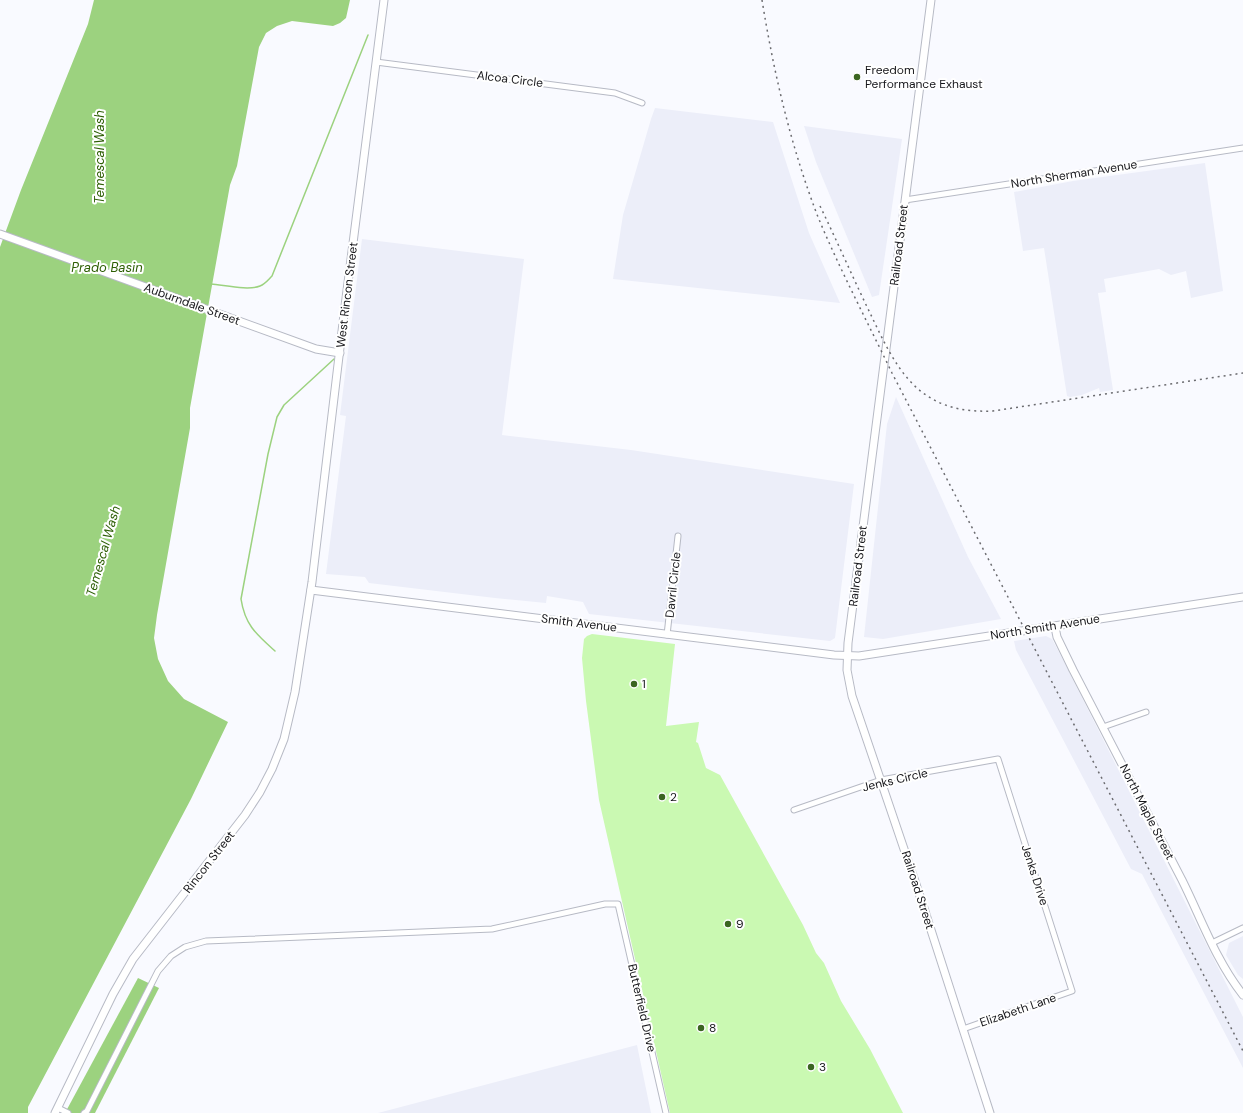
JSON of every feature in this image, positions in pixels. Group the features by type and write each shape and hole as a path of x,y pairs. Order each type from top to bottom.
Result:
{"main road":[{"name":"West Rincon Street","path":"311,590 384,0"},
{"name":"Railroad Street","path":"931,0 848,656 848,678 851,692 921,900 990,1113"},
{"name":"Auburndale Street","path":"0,234 316,349 340,353"},
{"name":"Smith Avenue","path":"311,590 667,635 848,656"},
{"name":"Rincon Street","path":"56,1110 112,994 133,959 245,815 260,792 272,769 284,739 293,703 311,590"},
{"name":"North Smith Avenue","path":"848,656 859,656 1055,627 1243,597"},
{"name":"North Maple Street","path":"1055,627 1057,637 1182,880 1222,963 1235,985 1243,994"}],"street":[{"name":"Alcoa Circle","path":"376,62 615,93 642,103"},
{"name":"North Sherman Avenue","path":"905,200 1243,148"},
{"name":"Davril Circle","path":"667,635 678,536"},
{"path":"1103,727 1125,718 1146,712"},
{"name":"Jenks Circle","path":"794,810 881,780 998,759"},
{"name":"Jenks Drive","path":"998,759 1072,991"},
{"name":"Butterfield Drive","path":"84,1113 87,1111 158,971 170,956 185,947 206,942 492,929 605,904 618,904 666,1113"},
{"path":"1212,943 1243,928"},
{"name":"Elizabeth Lane","path":"963,1029 1072,991"},
{"path":"56,1110 68,1113"}],"shaded area":[{"path":"655,108 773,122 809,233 840,303 613,279 623,215"},
{"path":"804,126 902,139 879,295 872,297 816,162"},
{"path":"1205,163 1223,291 1191,298 1186,271 1171,275 1159,269 1104,279 1106,292 1098,293 1113,390 1100,392 1099,388 1082,395 1067,396 1044,248 1023,251 1014,192 1073,181"},
{"path":"362,239 524,259 502,435 631,450 854,484 835,638 830,641 589,614 583,602 547,596 546,603 495,598 369,583 365,577 326,574 346,416 340,415"},
{"path":"896,397 968,557 1001,619 883,639 864,637 887,424"},
{"path":"592,634 675,644 666,726 699,722 696,742 698,743 706,768 720,775 803,925 816,953 824,963 841,1001 870,1049 903,1113 670,1113 599,800 582,658 584,639"},
{"path":"1046,636 1052,639 1059,652 1243,1017 1243,1068 1142,874 1131,869 1016,650 1014,641"},
{"path":"1243,936 1243,979 1238,975 1226,955 1229,943"},
{"path":"637,1045 651,1113 378,1113"}],"water":[{"name":"Prado Basin","path":"94,0 350,0 346,18 340,23 333,26 292,21 277,26 266,33 259,47 237,166 230,185 190,408 190,428 154,638 158,659 168,681 184,699 228,722 191,799 28,1107 28,1113 0,1113 0,247 21,190 88,24"},
{"path":"138,978 159,988 95,1113 65,1113"}],"waterway":[{"path":"211,284 249,288 260,286 272,276 368,35"},
{"path":"275,651 252,628 245,616 241,599 268,454 277,417 284,405 334,359"}],"railway":[{"path":"762,0 784,110 808,191 835,256 892,373 1243,1051"},
{"path":"820,206 875,324 893,358 900,369 916,387 926,395 942,404 958,409 993,411 1243,373"}],"place":[{"name":"Freedom Performance Exhaust","path":"857,77"},
{"name":"1","path":"634,684"},
{"name":"2","path":"662,797"},
{"name":"9","path":"728,924"},
{"name":"8","path":"701,1028"},
{"name":"3","path":"811,1067"}],"water label":[{"name":"Temescal Wash","path":"99,157"},
{"name":"Temescal Wash","path":"103,551"}]}
